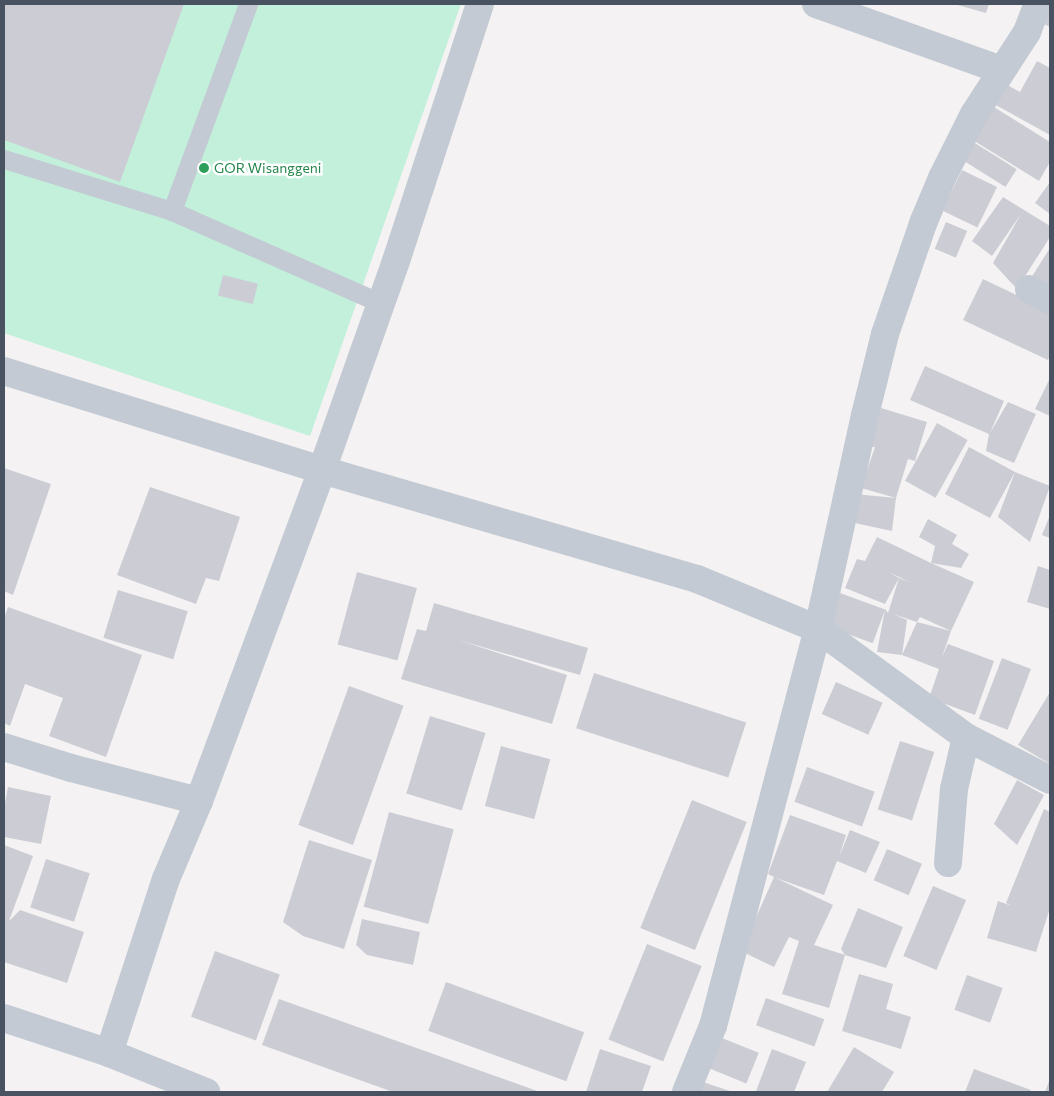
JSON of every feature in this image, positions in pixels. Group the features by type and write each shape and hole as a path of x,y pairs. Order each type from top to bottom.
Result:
{"street":[{"path":"109,1053 166,879 199,800 322,470 381,303 480,4"},
{"path":"816,4 1001,70"},
{"path":"686,1092 713,1026 818,629 865,415 885,334 924,221 942,178 974,114 1026,32 1038,4"},
{"path":"4,371 322,470 696,579 818,629 966,737 1050,780"},
{"path":"948,863 954,789 966,737"},
{"path":"4,746 71,768 199,800"},
{"path":"4,1018 109,1053 206,1092"}],"lane":[{"path":"172,211 248,4"},
{"path":"4,159 172,211 381,303"}],"green space":[{"name":"GOR Wisanggeni","path":"4,4 461,4 310,436 4,333"}],"building":[{"path":"4,4 184,4 120,182 4,140"},
{"path":"954,4 989,4 986,13"},
{"path":"1050,8 1050,27 1044,24"},
{"path":"1037,61 1050,68 1050,135 992,103 1004,83 1020,92"},
{"path":"989,104 1050,142 1050,162 1039,181 968,137"},
{"path":"970,140 1017,169 1006,187 959,158"},
{"path":"962,170 997,187 977,228 942,210"},
{"path":"1050,182 1050,214 1035,203"},
{"path":"1003,197 1050,226 1050,237 1017,289 993,263 1021,214 992,256 972,241"},
{"path":"946,222 967,231 956,258 935,249"},
{"path":"1050,248 1050,291 1031,278"},
{"path":"223,275 258,284 253,304 218,295"},
{"path":"983,279 1050,311 1050,355 1048,360 963,320"},
{"path":"925,366 1004,401 990,433 1008,402 1036,414 1014,463 986,451 989,434 910,400"},
{"path":"1050,378 1050,416 1035,409"},
{"path":"881,408 927,422 915,461 908,459 896,498 861,488 875,447 870,447"},
{"path":"937,423 968,440 936,498 905,481"},
{"path":"969,447 1015,472 990,518 945,494"},
{"path":"4,468 51,484 13,595 4,591"},
{"path":"1015,472 1050,486 1030,542 998,517"},
{"path":"150,487 240,517 219,581 206,578 196,604 117,575"},
{"path":"855,494 896,498 892,531 850,522"},
{"path":"1050,515 1050,538 1042,535"},
{"path":"928,519 957,535 952,544 969,554 961,568 931,563 935,546 919,537"},
{"path":"877,537 974,582 951,631 920,617 917,622 893,614 907,620 902,655 877,652 885,609 888,613 899,578 885,604 845,588 857,559 865,561"},
{"path":"1038,566 1050,570 1050,609 1027,602"},
{"path":"357,572 417,588 397,660 338,644"},
{"path":"118,590 188,611 173,659 103,638"},
{"path":"840,593 885,609 873,643 828,627"},
{"path":"434,603 588,648 580,675 458,640 567,675 552,724 401,679 417,629 426,631"},
{"path":"8,607 142,655 106,757 49,736 63,698 25,684 10,726 4,723 4,618"},
{"path":"917,622 951,631 942,657 948,644 994,661 975,715 929,698 939,669 902,655"},
{"path":"1002,658 1031,669 1008,730 979,719"},
{"path":"594,673 746,722 728,778 576,728"},
{"path":"836,682 883,703 868,735 822,714"},
{"path":"349,686 404,706 353,845 298,825"},
{"path":"1050,692 1050,764 1018,745"},
{"path":"430,716 485,733 462,810 406,793"},
{"path":"900,741 934,752 912,821 878,809"},
{"path":"501,746 550,759 534,819 485,806"},
{"path":"807,767 875,792 862,826 794,802"},
{"path":"1017,780 1044,795 1017,845 994,824"},
{"path":"8,787 51,796 41,844 4,837 4,808"},
{"path":"692,800 747,822 695,950 640,928"},
{"path":"1044,809 1050,812 1050,908 1036,952 987,938 998,901 1012,906 1006,903"},
{"path":"389,812 454,829 428,924 364,907"},
{"path":"790,815 846,835 839,857 850,830 880,842 866,873 837,861 824,895 776,878 833,905 814,945 845,955 829,1008 782,994 799,941 789,937 774,967 741,951 774,877 768,874"},
{"path":"309,840 372,860 344,949 303,936 283,922"},
{"path":"4,845 33,856 9,921 20,910 84,932 67,983 4,962"},
{"path":"887,849 922,864 909,895 874,880"},
{"path":"46,859 90,873 74,922 30,908"},
{"path":"933,886 966,900 936,970 903,956"},
{"path":"858,908 903,927 886,968 845,955 841,949"},
{"path":"362,919 420,932 413,965 367,955 356,945"},
{"path":"647,944 702,966 663,1062 608,1039"},
{"path":"215,951 280,975 256,1040 191,1017"},
{"path":"859,974 893,984 886,1009 911,1017 901,1049 842,1031"},
{"path":"967,975 1003,988 990,1023 954,1010"},
{"path":"446,982 584,1032 566,1081 428,1031"},
{"path":"766,998 824,1019 814,1046 756,1025"},
{"path":"279,999 540,1092 393,1092 262,1045"},
{"path":"717,1036 759,1053 746,1083 705,1067"},
{"path":"854,1047 894,1072 882,1092 827,1092"},
{"path":"600,1049 651,1066 642,1092 586,1092"},
{"path":"772,1049 806,1062 794,1092 756,1091"},
{"path":"974,1069 1031,1090 1030,1092 965,1092"},
{"path":"1050,1079 1050,1092 1045,1092"},
{"path":"703,1082 733,1092 700,1092"}],"place":[{"name":"GOR Wisanggeni","path":"204,168"}]}
